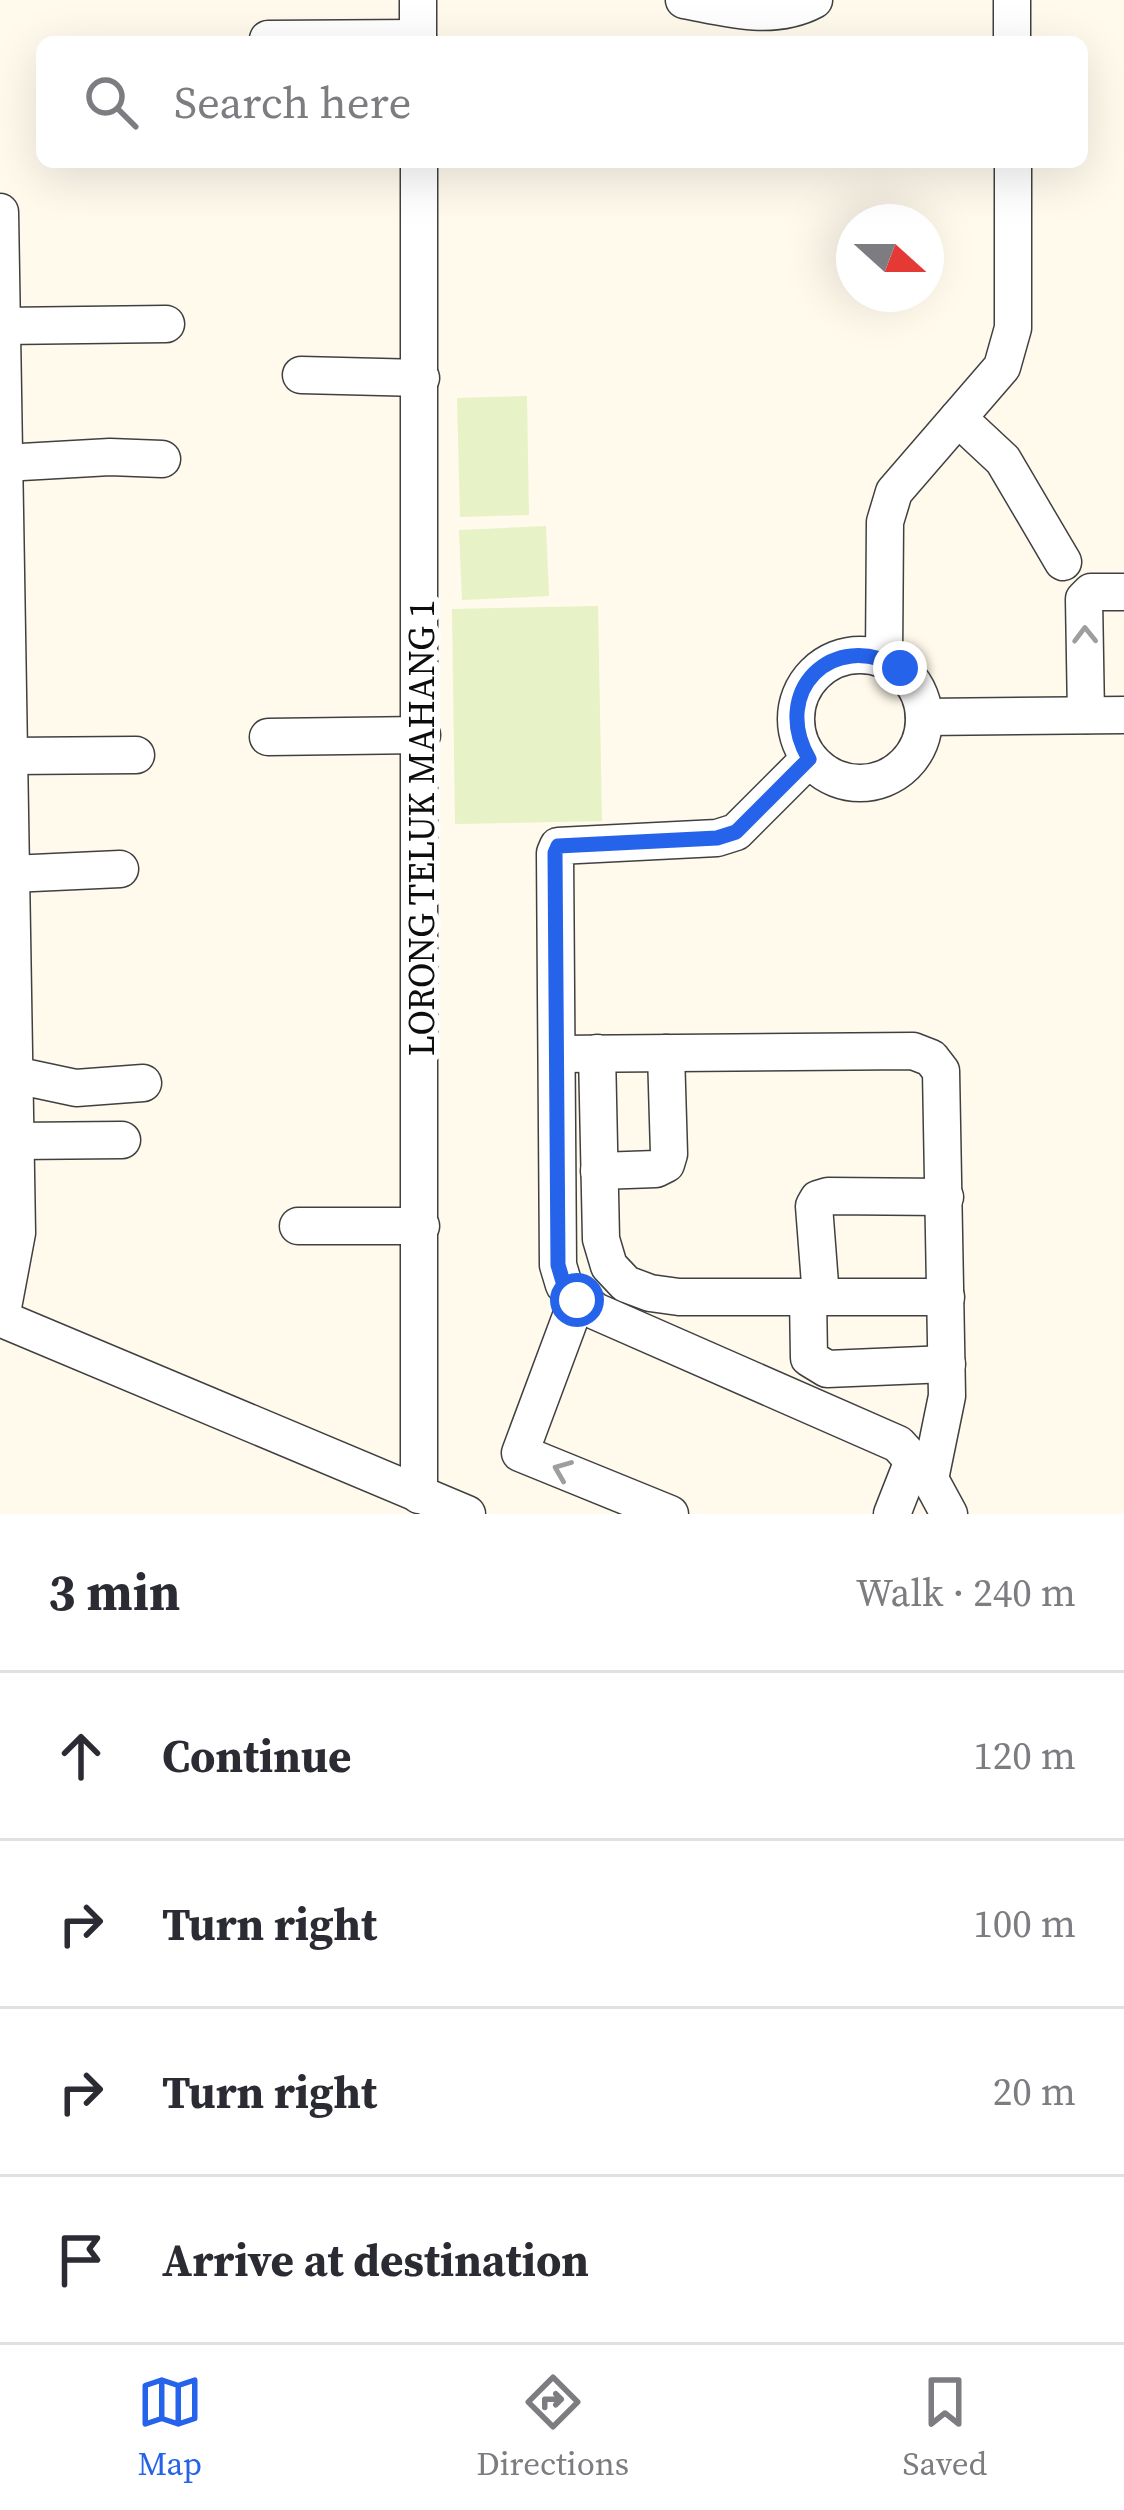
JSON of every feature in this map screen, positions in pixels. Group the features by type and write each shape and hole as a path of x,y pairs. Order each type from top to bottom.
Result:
{"street":[{"path":"418,0 418,36"},
{"path":"684,0 750,28 814,0"},
{"path":"1012,0 1012,36"},
{"name":"LORONG TELUK MAHANG 1","path":"419,168 419,1495"},
{"path":"884,658 885,522 894,492 1002,367 1013,328 1012,168"},
{"path":"0,212 16,1141 15,1256 0,1318 458,1512"},
{"path":"2,326 166,324"},
{"path":"301,375 421,378"},
{"path":"958,418 1004,460 1063,562"},
{"path":"4,463 110,457 162,460"},
{"path":"1086,715 1084,599 1091,592 1124,592"},
{"path":"847,655 884,658 913,682 924,717 916,751 890,776 874,782 838,780 809,759 795,725 803,688 814,673 847,655"},
{"path":"924,717 1124,715"},
{"path":"268,737 422,735"},
{"path":"9,756 136,755"},
{"path":"809,759 736,832 717,838 558,846 558,1265 564,1285 577,1300 876,1432 922,1468 950,1514"},
{"path":"11,874 119,869"},
{"path":"556,1054 914,1051 931,1058 941,1071 946,1298 943,1424 892,1514"},
{"path":"597,1053 601,1239 609,1266 626,1284 679,1297 946,1298"},
{"path":"599,1171 656,1169 666,1164 666,1053"},
{"path":"15,1075 76,1088 143,1083"},
{"path":"16,1141 122,1140"},
{"path":"945,1197 818,1199 808,1358 827,1369 946,1364"},
{"path":"298,1226 421,1226"},
{"path":"577,1300 520,1453 670,1514"}],"green space":[{"path":"527,396 529,515 460,517 457,398"},
{"path":"546,526 549,596 462,600 459,530"},
{"path":"598,606 602,821 455,824 452,609"}],"route":[{"path":"577,1300 564,1285 558,1265 558,846 717,838 736,832 809,759 795,725 796,706 814,673 847,655 884,658 900,668"}]}
